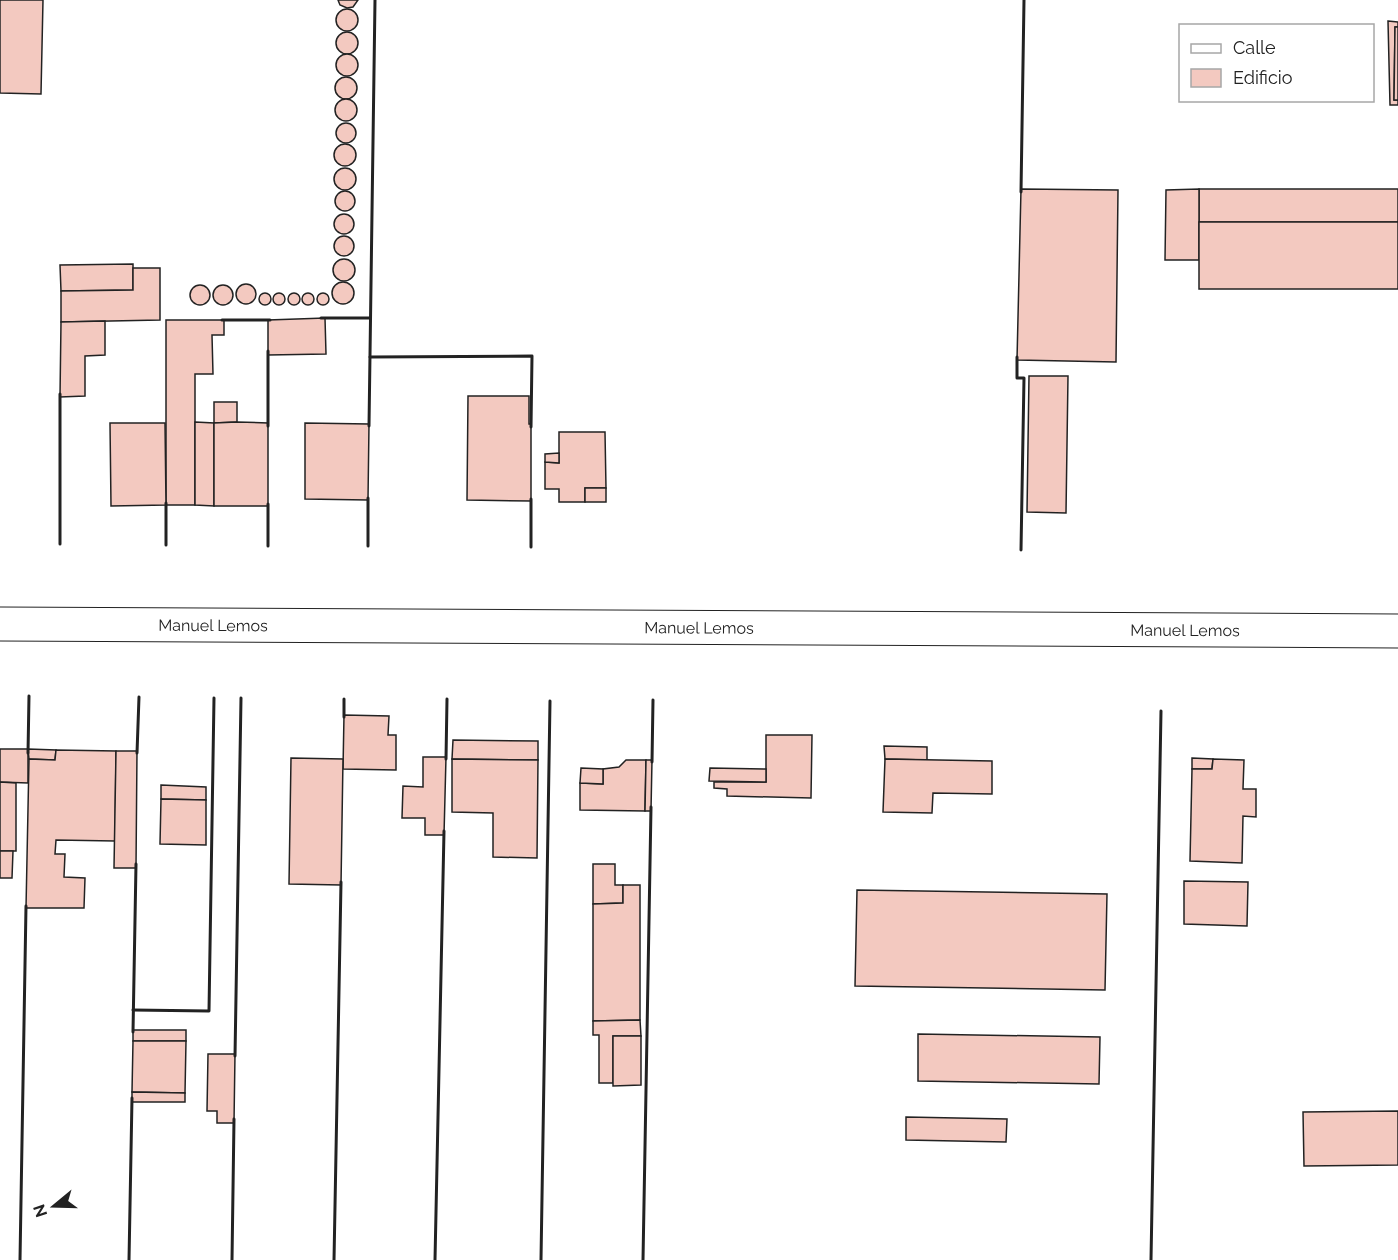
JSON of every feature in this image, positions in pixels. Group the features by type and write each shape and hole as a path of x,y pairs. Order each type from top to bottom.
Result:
{"street":[{"name":"Manuel Lemos","path":"0,624 1398,631"}],"building":[{"path":"0,0 43,0 41,94 0,93"},
{"path":"338,0 358,0 353,7 347,8 340,5"},
{"path":"347,9 357,16 358,20 351,30 347,31 337,24 336,20 343,10"},
{"path":"1388,21 1398,22 1398,27 1395,27 1394,100 1398,100 1398,105 1390,105"},
{"path":"1395,27 1398,27 1398,100 1394,100"},
{"path":"347,32 355,35 358,43 355,51 347,54 339,51 336,43 339,35"},
{"path":"347,54 357,61 358,65 351,75 347,76 337,69 336,65 343,55"},
{"path":"346,77 356,84 357,88 350,98 346,99 336,92 335,88 342,78"},
{"path":"346,99 354,102 357,110 354,118 346,121 338,118 335,110 338,102"},
{"path":"342,123 350,123 356,129 356,137 350,143 342,143 336,137 336,129"},
{"path":"345,144 353,147 356,155 353,163 345,166 337,163 334,155 337,147"},
{"path":"345,168 355,175 356,179 349,189 345,190 335,183 334,179 341,169"},
{"path":"1021,189 1118,190 1116,362 1017,360"},
{"path":"1199,189 1398,189 1398,222 1199,222"},
{"path":"1199,189 1199,260 1165,260 1166,190"},
{"path":"341,191 349,191 355,197 355,205 349,211 341,211 335,205 335,197"},
{"path":"340,214 348,214 354,220 354,228 348,234 340,234 334,228 334,220"},
{"path":"1199,222 1398,222 1398,289 1199,289"},
{"path":"340,236 348,236 354,242 354,250 348,256 340,256 334,250 334,242"},
{"path":"344,259 352,262 355,270 352,278 344,281 336,278 333,270 336,262"},
{"path":"133,264 133,290 61,291 60,265"},
{"path":"133,268 160,268 160,320 61,322 61,291 133,290"},
{"path":"343,282 353,289 354,293 347,303 343,304 333,297 332,293 339,283"},
{"path":"242,284 250,284 256,290 256,298 250,304 242,304 236,298 236,290"},
{"path":"196,285 204,285 210,291 210,299 204,305 196,305 190,299 190,291"},
{"path":"219,285 227,285 233,291 233,299 227,305 219,305 213,299 213,291"},
{"path":"267,293 271,299 267,305 263,305 259,297"},
{"path":"281,293 285,299 281,305 277,305 273,297"},
{"path":"296,293 300,299 296,305 292,305 288,297"},
{"path":"310,293 314,299 310,305 306,305 302,297"},
{"path":"325,293 329,299 325,305 321,305 317,297"},
{"path":"325,318 326,354 268,355 268,320"},
{"path":"166,320 224,320 224,335 212,335 213,374 195,374 195,505 166,505"},
{"path":"105,321 105,355 85,356 85,396 60,397 61,322"},
{"path":"1029,376 1068,376 1066,513 1027,512"},
{"path":"468,396 529,396 531,501 467,500"},
{"path":"214,402 237,402 237,422 214,423"},
{"path":"195,422 214,423 214,506 195,505"},
{"path":"110,423 165,423 166,505 111,506"},
{"path":"214,423 268,423 268,506 214,506"},
{"path":"305,423 369,424 368,500 305,499"},
{"path":"559,432 605,432 606,488 585,488 585,502 559,502 559,489 545,489 545,462 559,463"},
{"path":"559,453 559,463 545,462 545,454"},
{"path":"585,488 606,488 606,502 585,502"},
{"path":"344,715 389,716 388,735 396,735 396,770 343,769"},
{"path":"766,735 812,735 811,798 727,796 727,789 714,788 714,782 766,782"},
{"path":"453,740 538,741 538,760 452,759"},
{"path":"884,746 927,747 927,760 885,759"},
{"path":"0,749 28,749 28,783 0,782"},
{"path":"28,749 56,750 55,760 29,759"},
{"path":"56,750 116,751 115,841 56,840 55,854 65,854 64,877 85,878 84,908 26,908 29,759 55,760"},
{"path":"116,751 137,751 136,868 114,868"},
{"path":"423,757 446,757 444,835 425,835 425,818 402,818 403,786 423,787"},
{"path":"291,758 343,759 341,885 289,884"},
{"path":"1192,758 1213,759 1212,769 1192,769"},
{"path":"452,759 538,760 537,858 493,857 493,813 452,812"},
{"path":"885,759 992,761 992,794 933,793 932,813 883,812"},
{"path":"1213,759 1244,760 1243,789 1256,789 1256,817 1243,816 1242,863 1190,861 1192,769 1212,769"},
{"path":"626,760 646,760 645,811 580,810 580,783 603,784 603,769 619,767"},
{"path":"646,760 652,760 651,811 645,811"},
{"path":"581,768 603,769 603,784 580,783"},
{"path":"710,768 766,769 766,782 709,781"},
{"path":"0,782 16,783 16,851 0,851"},
{"path":"161,785 206,787 206,800 161,799"},
{"path":"161,799 206,800 206,845 160,844"},
{"path":"0,851 13,851 12,878 0,878"},
{"path":"593,864 615,864 615,885 623,885 623,903 593,904"},
{"path":"1184,881 1248,882 1247,926 1184,924"},
{"path":"623,885 640,885 640,1020 593,1021 593,904 623,903"},
{"path":"857,890 1107,894 1105,990 855,986"},
{"path":"640,1020 641,1036 613,1036 613,1083 599,1083 599,1035 593,1035 593,1021"},
{"path":"133,1030 186,1030 186,1041 133,1041"},
{"path":"918,1034 1100,1037 1099,1084 918,1081"},
{"path":"613,1036 641,1036 641,1085 613,1086"},
{"path":"133,1041 186,1041 185,1093 132,1092"},
{"path":"208,1054 235,1054 234,1123 217,1123 217,1111 207,1111"},
{"path":"132,1092 185,1093 185,1102 132,1102"},
{"path":"1398,1111 1398,1165 1304,1166 1303,1112"},
{"path":"906,1117 1007,1119 1006,1142 906,1140"}],"wall":[{"path":"369,426 375,0"},
{"path":"1021,192 1024,0"},
{"path":"321,318 370,318"},
{"path":"222,320 270,320"},
{"path":"268,351 268,426"},
{"path":"370,357 532,356 531,427"},
{"path":"1017,357 1017,378 1024,378 1021,550"},
{"path":"60,394 60,544"},
{"path":"368,498 368,546"},
{"path":"531,499 531,547"},
{"path":"166,503 166,545"},
{"path":"268,504 268,546"},
{"path":"28,753 29,696"},
{"path":"137,753 139,697"},
{"path":"133,1010 209,1011 214,698"},
{"path":"235,1056 241,698"},
{"path":"344,699 344,717"},
{"path":"446,759 447,699"},
{"path":"652,762 653,700"},
{"path":"541,1260 550,701"},
{"path":"1151,1260 1161,711"},
{"path":"643,1260 651,807"},
{"path":"435,1260 444,831"},
{"path":"133,1032 136,864"},
{"path":"334,1260 341,882"},
{"path":"20,1260 26,906"},
{"path":"129,1260 132,1098"},
{"path":"232,1260 234,1119"}]}
